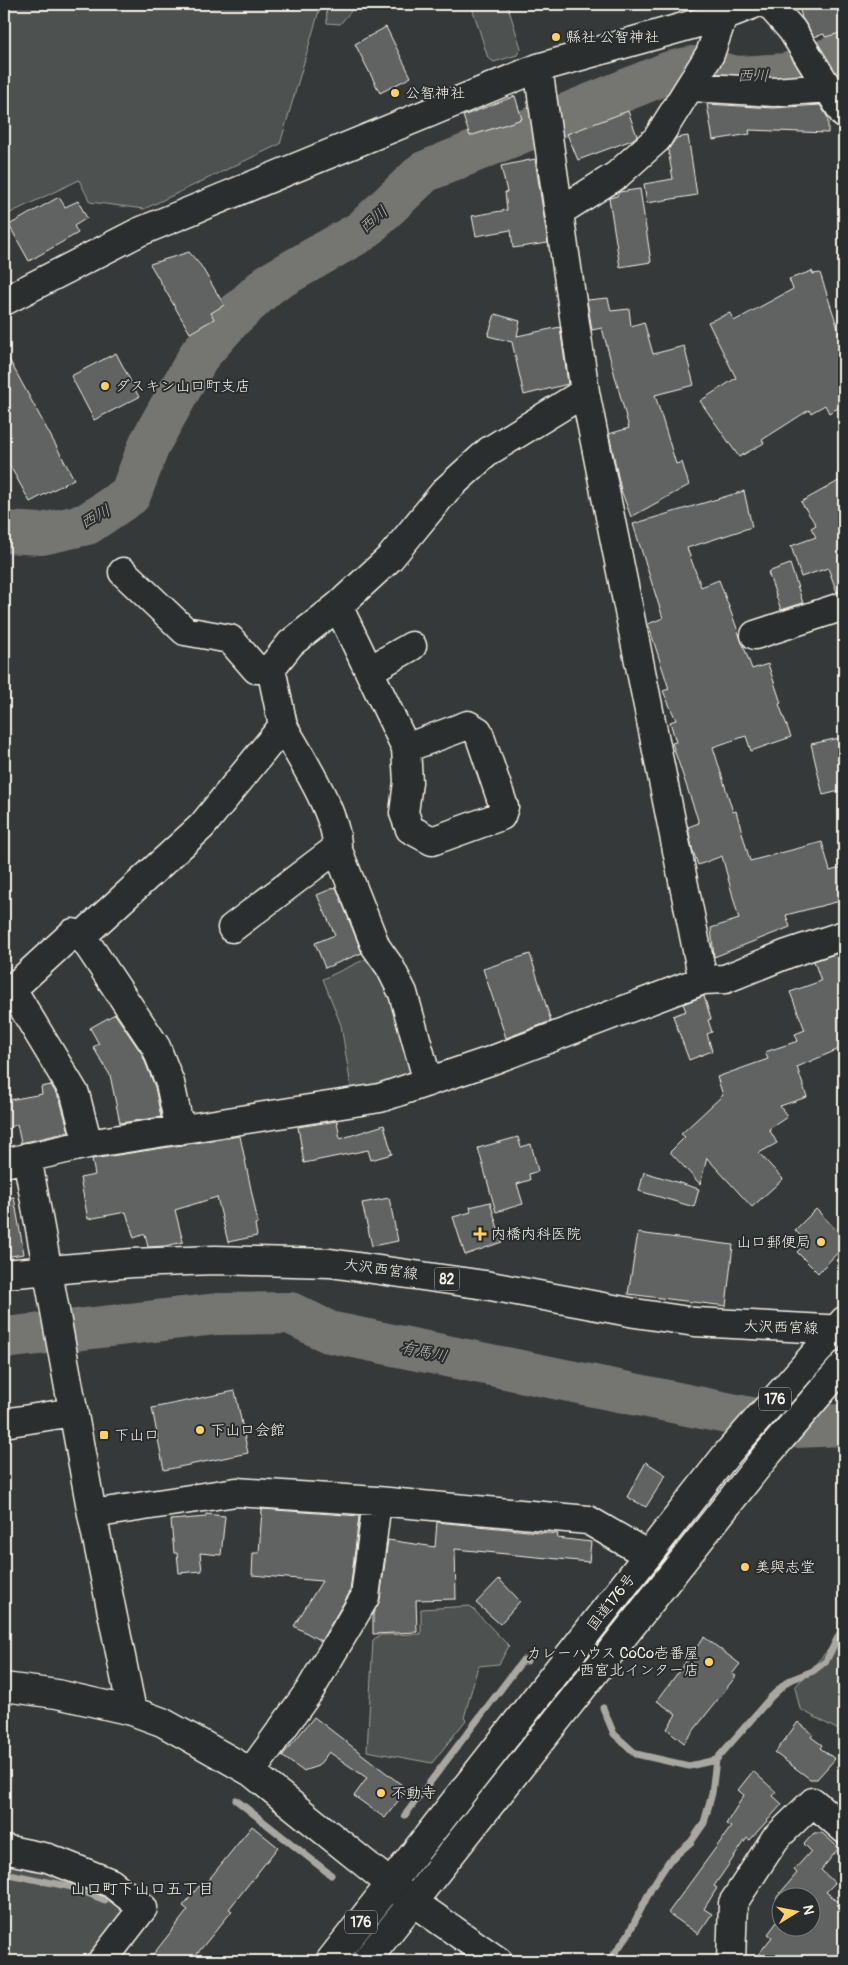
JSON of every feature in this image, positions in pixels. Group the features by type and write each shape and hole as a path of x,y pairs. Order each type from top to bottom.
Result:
{"main road":[{"path":"4,301 139,232 538,68 723,16 754,4"},
{"path":"769,4 792,30 844,114"},
{"path":"559,212 617,175 658,139 698,75 723,16"},
{"path":"538,68 585,392 703,980"},
{"path":"698,75 774,92 826,83"},
{"path":"123,572 185,631 230,639 256,669 271,668 291,643 338,606 390,558 446,490 489,451 585,392"},
{"path":"338,606 406,748 408,782 404,813 410,829 432,841 501,816 504,807 478,731 468,725 406,748"},
{"path":"755,635 844,606"},
{"path":"370,670 412,646"},
{"path":"271,668 283,726 323,802 337,835 337,848 376,947 390,967 403,993 428,1082"},
{"path":"82,936 202,826 283,726"},
{"path":"232,928 337,848"},
{"path":"88,1144 75,1094 8,988 73,933 82,936 156,1047 170,1083 180,1130"},
{"path":"132,1711 92,1514 48,1279 15,1160 88,1144 380,1098 490,1061 703,980 725,980 787,954 844,935"},
{"name":"大沢西宮線","path":"4,1274 48,1279 132,1263 216,1260 330,1263 476,1283 635,1313 695,1322 837,1331"},
{"name":"国道176号","path":"330,1961 727,1454 837,1331"},
{"name":"国道176号","path":"366,1961 765,1457 844,1365"},
{"path":"4,1424 73,1412"},
{"path":"92,1514 236,1492 377,1501 588,1520 648,1555"},
{"path":"251,1772 310,1690 365,1597 377,1501"},
{"path":"4,1687 57,1694 132,1711 162,1722 251,1772 392,1883 413,1902 498,1961"},
{"path":"731,1961 733,1903 775,1839 813,1802 844,1829"},
{"path":"4,1849 48,1858 111,1883 143,1908 102,1961"}],"shaded area":[{"path":"4,4 321,4 280,144 144,209 90,202 79,180 4,216"},
{"path":"326,4 357,4 340,24 327,23"},
{"path":"471,4 507,4 521,48 517,55 494,62 488,58"},
{"path":"370,957 397,997 419,1073 352,1093 341,1025 323,979"},
{"path":"470,1606 509,1646 499,1664 478,1666 464,1718 466,1720 432,1763 367,1751 373,1640 380,1635 421,1634 421,1609"},
{"path":"844,1632 844,1733 800,1709 795,1687"},
{"path":"4,1861 55,1873 87,1884 133,1911 94,1961 4,1961"}],"building":[{"path":"844,4 844,32 825,37 824,34 814,37 802,18 799,6"},
{"path":"386,27 411,77 380,93 355,44"},
{"path":"515,96 522,119 470,136 463,116"},
{"path":"707,104 773,108 820,105 828,118 828,133 749,130 750,134 713,140"},
{"path":"628,111 637,136 632,140 578,160 567,134"},
{"path":"688,136 697,195 647,203 644,184 673,179 668,150 676,138"},
{"path":"535,159 548,243 513,248 511,230 476,236 472,216 507,210 505,192 507,192 501,166"},
{"path":"640,189 651,262 620,267 609,198 617,196 619,192"},
{"path":"59,197 65,207 78,201 87,218 74,226 78,233 29,261 9,225"},
{"path":"189,252 201,266 224,305 211,313 214,319 190,333 150,264"},
{"path":"812,271 813,274 820,273 844,347 844,405 829,413 825,405 811,413 809,410 762,440 764,443 739,457 700,401 736,378 708,322 730,313 734,321 793,289 789,279"},
{"path":"608,298 611,311 629,309 631,326 644,322 653,354 684,346 694,385 655,395 676,464 682,462 689,485 631,517 621,490 609,434 629,428 602,328 592,330 587,300"},
{"path":"495,314 520,321 517,336 560,327 568,384 524,395 512,342 488,336"},
{"path":"4,350 74,479 30,502 4,455"},
{"name":"ダスキン山口町支店","path":"116,353 139,397 94,420 71,376"},
{"path":"844,478 844,591 837,592 828,568 801,577 791,546 816,537 811,528 816,525 801,502"},
{"path":"744,491 752,527 687,548 701,587 719,580 752,669 768,664 781,703 779,704 791,737 751,751 746,736 713,747 733,812 736,811 750,861 822,842 830,871 844,867 844,900 786,915 790,927 714,957 711,928 739,919 722,856 698,865 692,848 688,827 699,823 672,743 676,742 670,722 676,720 663,691 669,689 648,624 663,618 633,524"},
{"path":"790,564 803,603 781,610 768,572"},
{"path":"844,737 844,790 823,795 811,744"},
{"path":"336,887 362,953 325,968 315,943 335,935 317,895"},
{"path":"844,951 844,1047 797,1067 807,1097 780,1106 787,1117 769,1129 777,1143 759,1153 783,1179 752,1207 707,1158 700,1184 670,1152 685,1137 681,1134 723,1095 717,1077 768,1059 765,1052 798,1041 795,1034 805,1030 790,992 821,981 814,961"},
{"path":"530,954 551,1021 506,1038 483,969"},
{"path":"704,996 711,1019 708,1020 712,1032 707,1034 712,1051 689,1060 673,1016 686,1011 683,1004"},
{"path":"115,1014 142,1054 155,1087 161,1117 120,1123 110,1075 93,1047 99,1044 90,1028"},
{"path":"51,1085 60,1100 69,1132 21,1143 17,1124 4,1131 4,1101 42,1094 41,1087"},
{"path":"337,1121 340,1139 384,1125 392,1154 371,1160 368,1150 304,1163 298,1127"},
{"path":"240,1136 258,1223 255,1224 257,1236 228,1242 217,1197 175,1210 183,1242 165,1246 148,1247 145,1234 134,1238 126,1212 88,1219 80,1178 95,1175 92,1159"},
{"path":"518,1137 521,1147 531,1144 538,1171 529,1174 530,1180 517,1184 523,1204 496,1212 478,1148"},
{"path":"644,1172 699,1189 694,1207 639,1191"},
{"path":"14,1197 24,1254 4,1257 4,1198"},
{"path":"389,1198 398,1241 372,1246 362,1203"},
{"path":"490,1202 502,1242 465,1255 453,1217 471,1212 470,1207"},
{"path":"816,1209 844,1238 844,1246 818,1273 797,1252 806,1242 795,1230"},
{"path":"638,1233 733,1245 726,1306 628,1294"},
{"name":"下山口会館","path":"235,1391 248,1453 164,1470 152,1408"},
{"path":"646,1462 666,1475 646,1507 627,1497"},
{"path":"262,1509 359,1516 350,1592 321,1641 294,1626 322,1581 252,1575 253,1553 259,1553"},
{"path":"206,1514 225,1516 221,1555 200,1553 202,1571 179,1573 177,1553 174,1553 171,1520 206,1517"},
{"path":"437,1522 558,1534 557,1538 591,1542 589,1562 455,1549 456,1599 416,1600 417,1632 373,1634 373,1614 380,1599 388,1540 435,1547"},
{"path":"499,1579 520,1601 500,1624 476,1603"},
{"path":"704,1637 740,1664 732,1674 736,1676 684,1743 667,1729 676,1714 657,1701"},
{"path":"314,1717 407,1789 385,1818 354,1796 367,1778 329,1752 318,1766 303,1771 282,1756"},
{"path":"798,1722 813,1734 811,1737 822,1745 820,1748 835,1759 817,1779 810,1779 775,1753"},
{"path":"753,1771 776,1792 773,1796 782,1804 750,1840 747,1838 714,1886 717,1888 704,1909 712,1914 698,1934 668,1913 731,1827 726,1824 744,1795 738,1790"},
{"path":"252,1826 278,1847 229,1909 232,1911 191,1961 148,1961 188,1910 183,1906 199,1886 202,1888"},
{"path":"814,1833 822,1833 839,1848 821,1870 835,1883 826,1892 844,1906 844,1961 753,1961 771,1938 820,1938 820,1888 784,1888 797,1873 794,1870 811,1851 804,1844"}],"waterway":[{"name":"西川","path":"4,532 42,534 87,524 130,495 150,443 200,354 233,317 269,284 362,231 424,172 670,72 692,67 738,77 787,74 844,53"},
{"name":"有馬川","path":"4,1338 217,1314 290,1313 329,1332 795,1427 844,1425"},
{"path":"603,1708 614,1734 636,1754 689,1766 716,1760 771,1697 788,1681 813,1671 826,1661 844,1625"},
{"path":"405,1815 523,1660 527,1661"},
{"path":"609,1961 628,1935 652,1887 669,1861 691,1842 704,1823 712,1793 716,1760"},
{"path":"236,1800 331,1875"},
{"path":"4,1873 72,1887 105,1900"}],"place":[{"name":"縣社 公智神社","path":"556,37"},
{"name":"公智神社","path":"395,93"},
{"name":"ダスキン山口町支店","path":"105,386"},
{"name":"内橋内科医院","path":"480,1234"},
{"name":"山口郵便局","path":"821,1242"},
{"name":"下山口会館","path":"200,1430"},
{"name":"下山口","path":"104,1435"},
{"name":"美與志堂","path":"745,1567"},
{"name":"カレーハウス CoCo壱番屋 西宮北インター店","path":"709,1662"},
{"name":"不動寺","path":"381,1793"}],"district":[{"name":"山口町下山口五丁目","path":"142,1888"}]}
